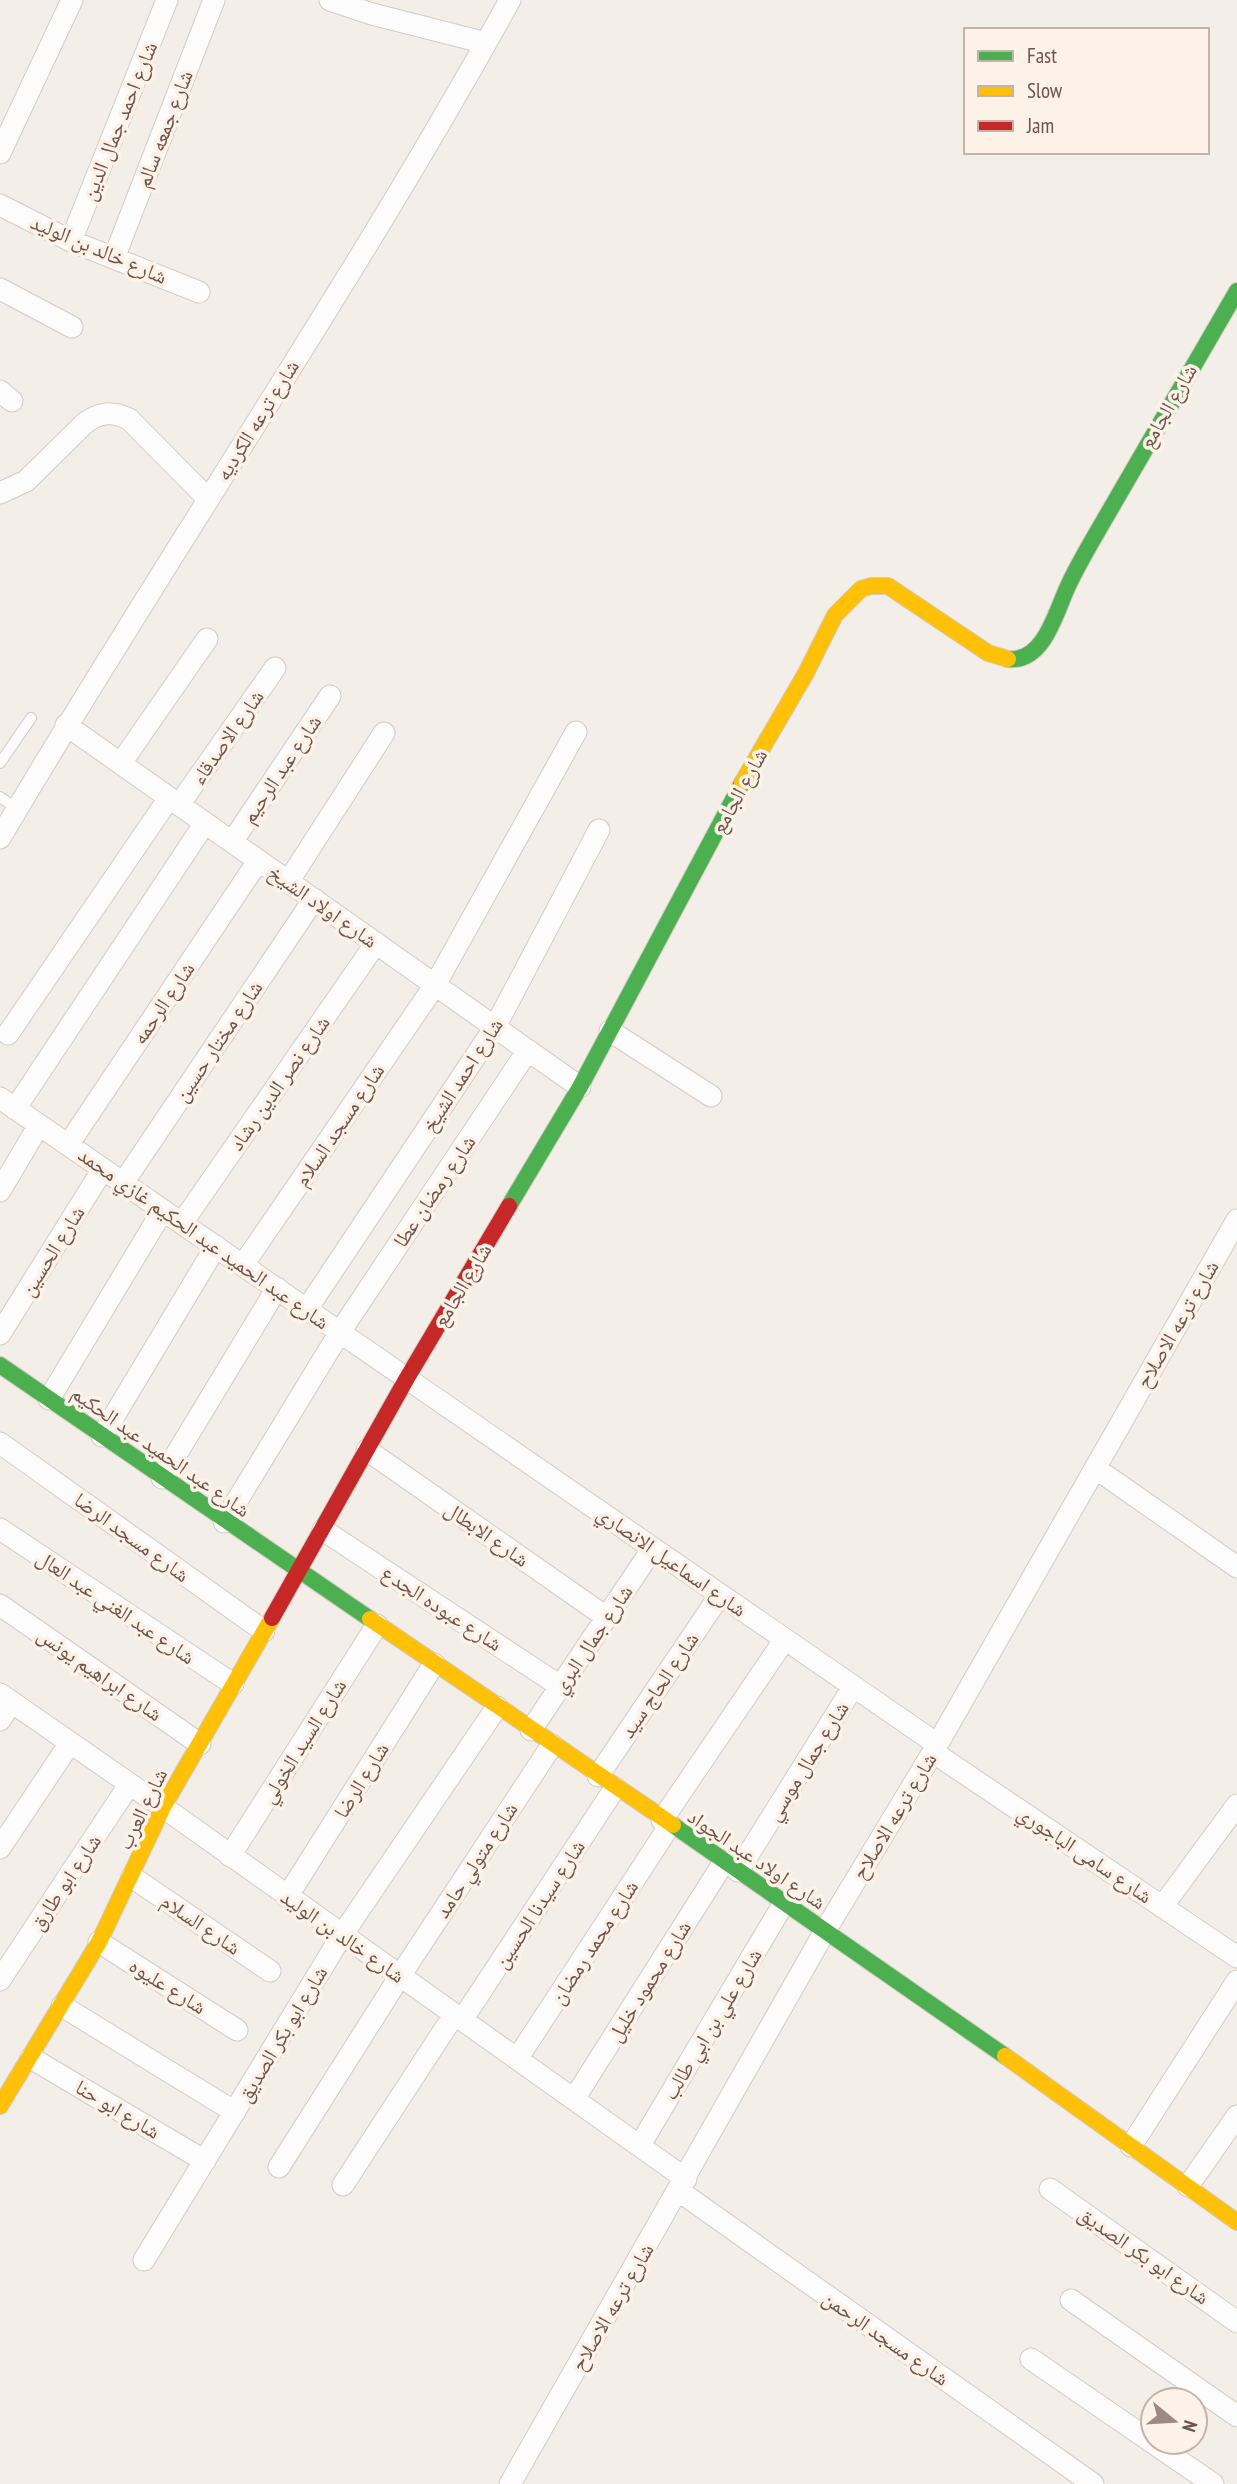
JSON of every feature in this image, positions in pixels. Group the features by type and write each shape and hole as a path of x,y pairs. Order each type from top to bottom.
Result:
{"street":[{"path":"0,153 5,127 72,0"},
{"name":"شارع احمد جمال الدين","path":"71,241 167,0"},
{"name":"شارع جمعه سالم","path":"114,258 214,0"},
{"path":"330,0 372,15 486,43"},
{"name":"شارع ترعه الكرديه","path":"0,838 8,803 66,725 208,499 416,164 510,0"},
{"name":"شارع خالد بن الوليد","path":"0,205 71,241 199,292"},
{"path":"0,289 72,327"},
{"name":"شارع الجامع","path":"323,1530 407,1378 580,1087 835,615 861,589 888,586 988,653 1003,659 1017,660 1029,654 1042,640 1070,580 1171,400 1237,291"},
{"path":"0,493 26,481 85,423 94,416 106,413 129,419 208,499"},
{"path":"121,763 207,639"},
{"name":"شارع الاصدقاء","path":"8,1034 174,801 275,668"},
{"name":"شارع عبد الرحيم","path":"232,842 330,696"},
{"name":"شارع اولاد الشيخ","path":"66,725 580,1087"},
{"name":"شارع مسجد السلام","path":"243,1265 435,985 576,732"},
{"path":"288,882 384,733"},
{"path":"8,1103 205,823"},
{"name":"شارع احمد الشيخ","path":"307,1309 495,1027 599,830"},
{"name":"شارع الرحمه","path":"68,1145 258,860"},
{"name":"شارع مختار حسين","path":"123,1183 314,899"},
{"name":"شارع نصر الدين رشاد","path":"182,1223 376,943"},
{"path":"610,1031 711,1096"},
{"name":"شارع رمضان عطا","path":"224,1522 340,1332 528,1050"},
{"name":"شارع عبد الحميد عبد الحكيم غازي محمد","path":"8,1103 407,1378"},
{"path":"0,1191 39,1125"},
{"name":"شارع الحسين","path":"0,1334 103,1169"},
{"path":"49,1399 163,1210"},
{"name":"شارع ترعه الاصلاح","path":"510,2484 683,2185 825,1931 935,1748 1237,1220"},
{"path":"102,1436 216,1246"},
{"path":"162,1478 277,1288"},
{"name":"شارع عبد الحميد عبد الحكيم","path":"0,1365 224,1522 299,1571"},
{"name":"شارع اسماعيل الانصاري","path":"407,1378 785,1639 935,1748"},
{"name":"شارع مسجد الرضا","path":"0,1443 264,1631"},
{"name":"شارع الابطال","path":"367,1450 606,1617"},
{"path":"1095,1468 1237,1567"},
{"name":"شارع عبد الغني عبد العال","path":"0,1530 233,1684"},
{"name":"شارع العرب","path":"0,2106 99,1942 163,1807 323,1530"},
{"name":"شارع عبوده الجدع","path":"323,1530 560,1686"},
{"name":"شارع جمال البري","path":"531,1730 653,1548"},
{"name":"شارع اولاد عبد الجواد","path":"299,1571 825,1931 1237,2222"},
{"name":"شارع الحاج سيد","path":"607,1782 720,1595"},
{"name":"شارع ابراهيم يونس","path":"0,1605 200,1744"},
{"name":"شارع السيد الخولي","path":"230,1856 377,1625"},
{"name":"شارع محمد رمضان","path":"517,2059 785,1639"},
{"name":"شارع الرضا","path":"287,1897 434,1664"},
{"name":"شارع جمال موسي","path":"731,1867 853,1687"},
{"name":"شارع خالد بن الوليد","path":"4,1705 70,1743 163,1807 639,2146 683,2185"},
{"name":"شارع ابو بكر الصديق","path":"144,2260 342,1935 497,1707"},
{"path":"0,1848 70,1743"},
{"name":"شارع متولي حامد","path":"279,2167 400,1976 552,1745"},
{"name":"شارع سامى الباجوري","path":"935,1748 1162,1907 1235,1950"},
{"name":"شارع سيدنا الحسين","path":"343,2185 458,2017 607,1782"},
{"name":"شارع ابو طارق","path":"0,1980 129,1785"},
{"path":"1162,1907 1237,1805"},
{"name":"شارع محمود خليل","path":"574,2099 731,1867"},
{"name":"شارع السلام","path":"132,1877 270,1971"},
{"name":"شارع علي بن ابي طالب","path":"639,2146 784,1903"},
{"name":"شارع عليوه","path":"99,1942 237,2029"},
{"path":"1131,2146 1237,1981"},
{"path":"62,2006 235,2112"},
{"name":"شارع ابو حنا","path":"31,2058 205,2161"},
{"path":"1188,2186 1237,2116"},
{"name":"شارع مسجد الرحمن","path":"683,2185 1093,2484"},
{"name":"شارع ابو بكر الصديق","path":"1050,2189 1237,2322"},
{"path":"1071,2300 1237,2416"},
{"path":"1031,2359 1213,2484"}],"lane":[{"path":"0,763 31,718"}],"traffic: fast":[{"path":"1008,659 1021,658 1031,653 1048,633 1083,557 1237,291"},
{"path":"509,1206 580,1087 742,783"},
{"path":"0,1365 370,1619"},
{"path":"673,1825 1005,2056"}],"traffic: slow":[{"path":"742,783 806,673 835,615 861,589 888,586 988,653 1008,659"},
{"path":"0,2106 99,1942 163,1807 272,1618"},
{"path":"370,1619 673,1825"},
{"path":"1005,2056 1237,2222"}],"traffic: jam":[{"path":"272,1618 407,1378 509,1206"}]}
